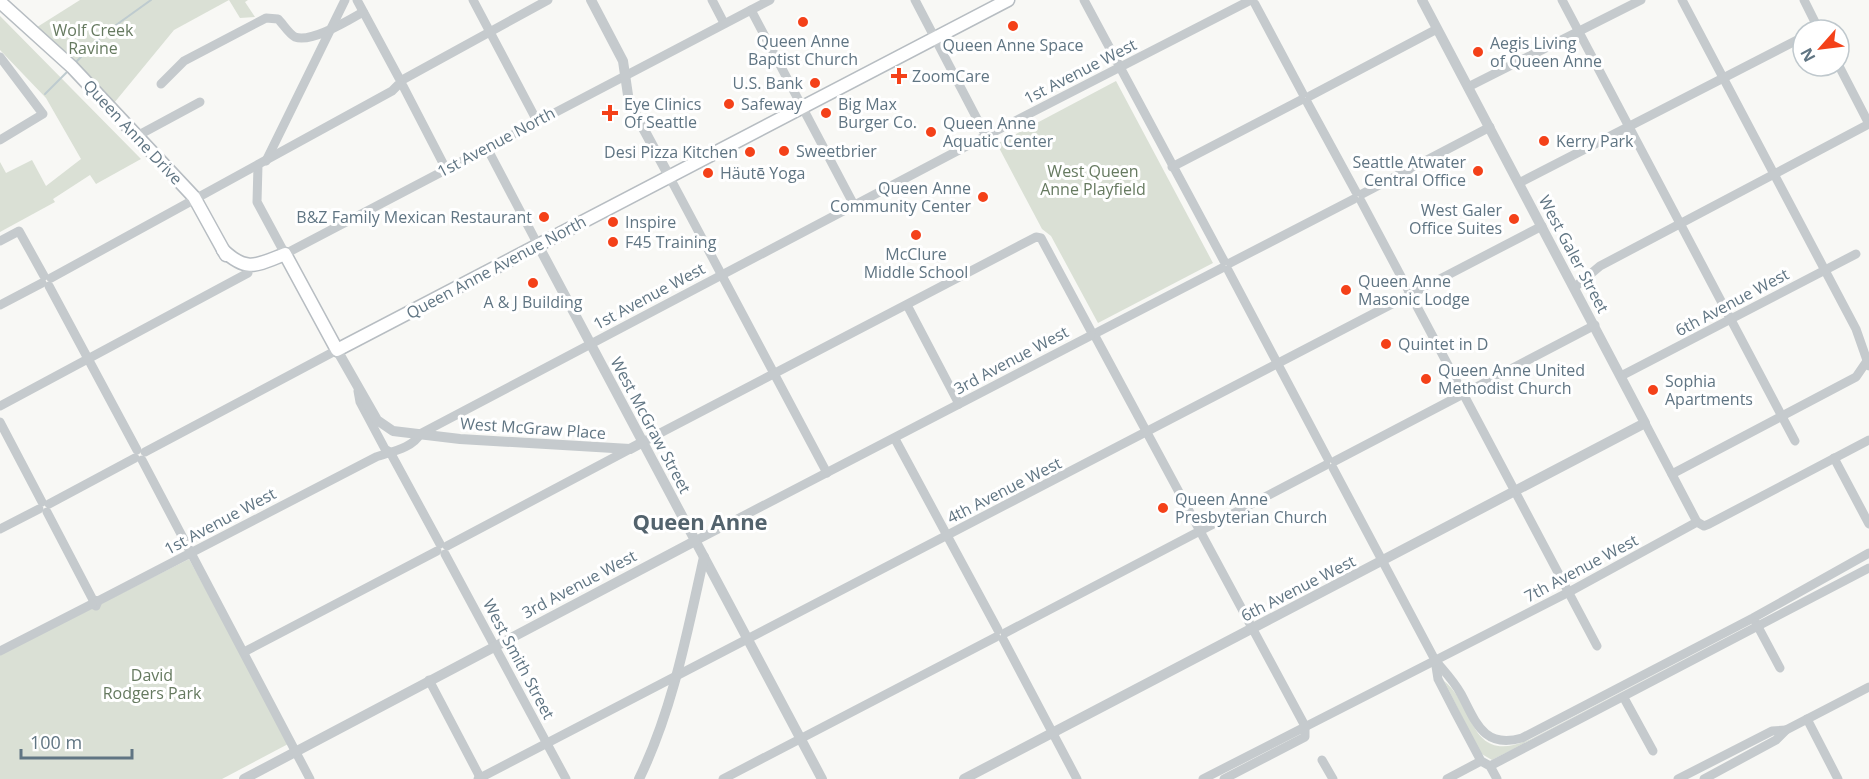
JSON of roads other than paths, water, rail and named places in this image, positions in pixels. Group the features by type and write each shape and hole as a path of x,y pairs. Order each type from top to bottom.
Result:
{"main road":[{"name":"Queen Anne Avenue North","path":"337,350 1008,0"},
{"name":"Queen Anne Drive","path":"2,4 72,67 194,197 234,267 248,273"},
{"name":"1st Avenue North","path":"223,250 237,262 246,266 285,254"},
{"path":"285,254 337,350"},
{"path":"248,273 276,265 282,267 304,290"}],"street":[{"path":"285,254 257,202 262,163 345,0"},
{"path":"357,0 446,169"},
{"path":"473,0 537,121"},
{"path":"0,305 194,197 262,163 489,31 548,0"},
{"path":"591,0 621,56 629,102 827,473"},
{"path":"712,0 724,23"},
{"name":"1st Avenue North","path":"285,254 770,0"},
{"path":"915,0 986,136"},
{"path":"1084,0 1434,660 1452,680 1477,726 1487,736 1500,740 1522,738 1869,568"},
{"name":"West Galer Street","path":"1422,0 1697,522"},
{"path":"1562,0 1795,441"},
{"path":"1468,87 1641,0"},
{"path":"1672,474 1856,377 1868,363 1862,342 1682,0"},
{"path":"1804,0 1812,18"},
{"path":"1253,1 1597,646"},
{"name":"1st Avenue West","path":"1,649 418,439 420,435 854,205 1253,1"},
{"path":"751,10 854,205"},
{"path":"161,84 184,61 266,18 278,19 295,37 308,37 330,30 363,12"},
{"path":"1172,167 1437,28"},
{"path":"1519,183 1791,43"},
{"path":"0,57 43,114 0,140"},
{"path":"1575,287 1600,267 1869,124 1845,78"},
{"path":"137,136 200,102"},
{"name":"3rd Avenue West","path":"244,779 494,645 895,439 1490,127"},
{"path":"487,148 538,245"},
{"name":"4th Avenue West","path":"480,779 1542,226"},
{"path":"0,241 19,231 310,779"},
{"path":"244,651 1040,237 1305,726"},
{"name":"West McGraw Street","path":"538,245 822,779"},
{"name":"6th Avenue West","path":"1621,376 1856,254"},
{"path":"0,406 248,273"},
{"path":"907,305 959,404"},
{"path":"723,779 1595,326"},
{"name":"West Smith Street","path":"337,350 357,389 384,427 405,434 420,435"},
{"name":"Queen Anne Avenue North","path":"0,529 337,350"},
{"name":"West Smith Street","path":"357,389 360,402 385,449 390,452 566,779"},
{"path":"0,422 94,602"},
{"name":"6th Avenue West","path":"964,779 1646,423"},
{"name":"West McGraw Place","path":"420,435 630,449"},
{"path":"895,439 1077,779"},
{"name":"7th Avenue West","path":"1203,779 1569,592 1697,522 1704,526 1709,524 1869,440"},
{"path":"1834,458 1869,524"},
{"path":"1490,766 1623,698 1756,623 1869,554"},
{"path":"639,779 651,754 678,677 704,557"},
{"path":"1756,623 1780,668"},
{"path":"1434,660 1438,679 1481,761 1490,766 1497,779"},
{"path":"429,680 480,779"},
{"path":"1704,779 1776,740 1786,730 1869,687"},
{"path":"1623,698 1653,751"},
{"path":"1807,719 1838,779"},
{"name":"7th Avenue West","path":"1224,779 1305,737 1305,726"},
{"path":"1678,779 1772,731 1786,730"},
{"path":"1322,760 1333,779"},
{"path":"1447,779 1481,761"}],"waterway":[{"path":"75,63 105,33 151,0"},
{"path":"45,94 69,70"}],"place":[{"name":"Queen Anne Baptist Church","path":"803,22"},
{"name":"Queen Anne Space","path":"1013,26"},
{"name":"Aegis Living of Queen Anne","path":"1478,52"},
{"name":"ZoomCare","path":"899,76"},
{"name":"U.S. Bank","path":"815,83"},
{"name":"Safeway","path":"729,104"},
{"name":"Eye Clinics Of Seattle","path":"610,113"},
{"name":"Big Max Burger Co.","path":"826,113"},
{"name":"Queen Anne Aquatic Center","path":"931,132"},
{"name":"Kerry Park","path":"1544,141"},
{"name":"Sweetbrier","path":"784,151"},
{"name":"Desi Pizza Kitchen","path":"750,152"},
{"name":"Seattle Atwater Central Office","path":"1478,171"},
{"name":"Häutē Yoga","path":"708,173"},
{"name":"Queen Anne Community Center","path":"983,197"},
{"name":"B&Z Family Mexican Restaurant","path":"544,217"},
{"name":"West Galer Office Suites","path":"1514,219"},
{"name":"Inspire","path":"613,222"},
{"name":"McClure Middle School","path":"916,235"},
{"name":"F45 Training","path":"613,242"},
{"name":"A & J Building","path":"533,283"},
{"name":"Queen Anne Masonic Lodge","path":"1346,290"},
{"name":"Quintet in D","path":"1386,344"},
{"name":"Queen Anne United Methodist Church","path":"1426,379"},
{"name":"Sophia Apartments","path":"1653,390"},
{"name":"Queen Anne Presbyterian Church","path":"1163,508"}],"district":[{"name":"Queen Anne","path":"700,521"}],"park label":[{"name":"Wolf Creek Ravine","path":"93,39"},
{"name":"West Queen Anne Playfield","path":"1093,180"},
{"name":"David Rodgers Park","path":"152,684"}]}
